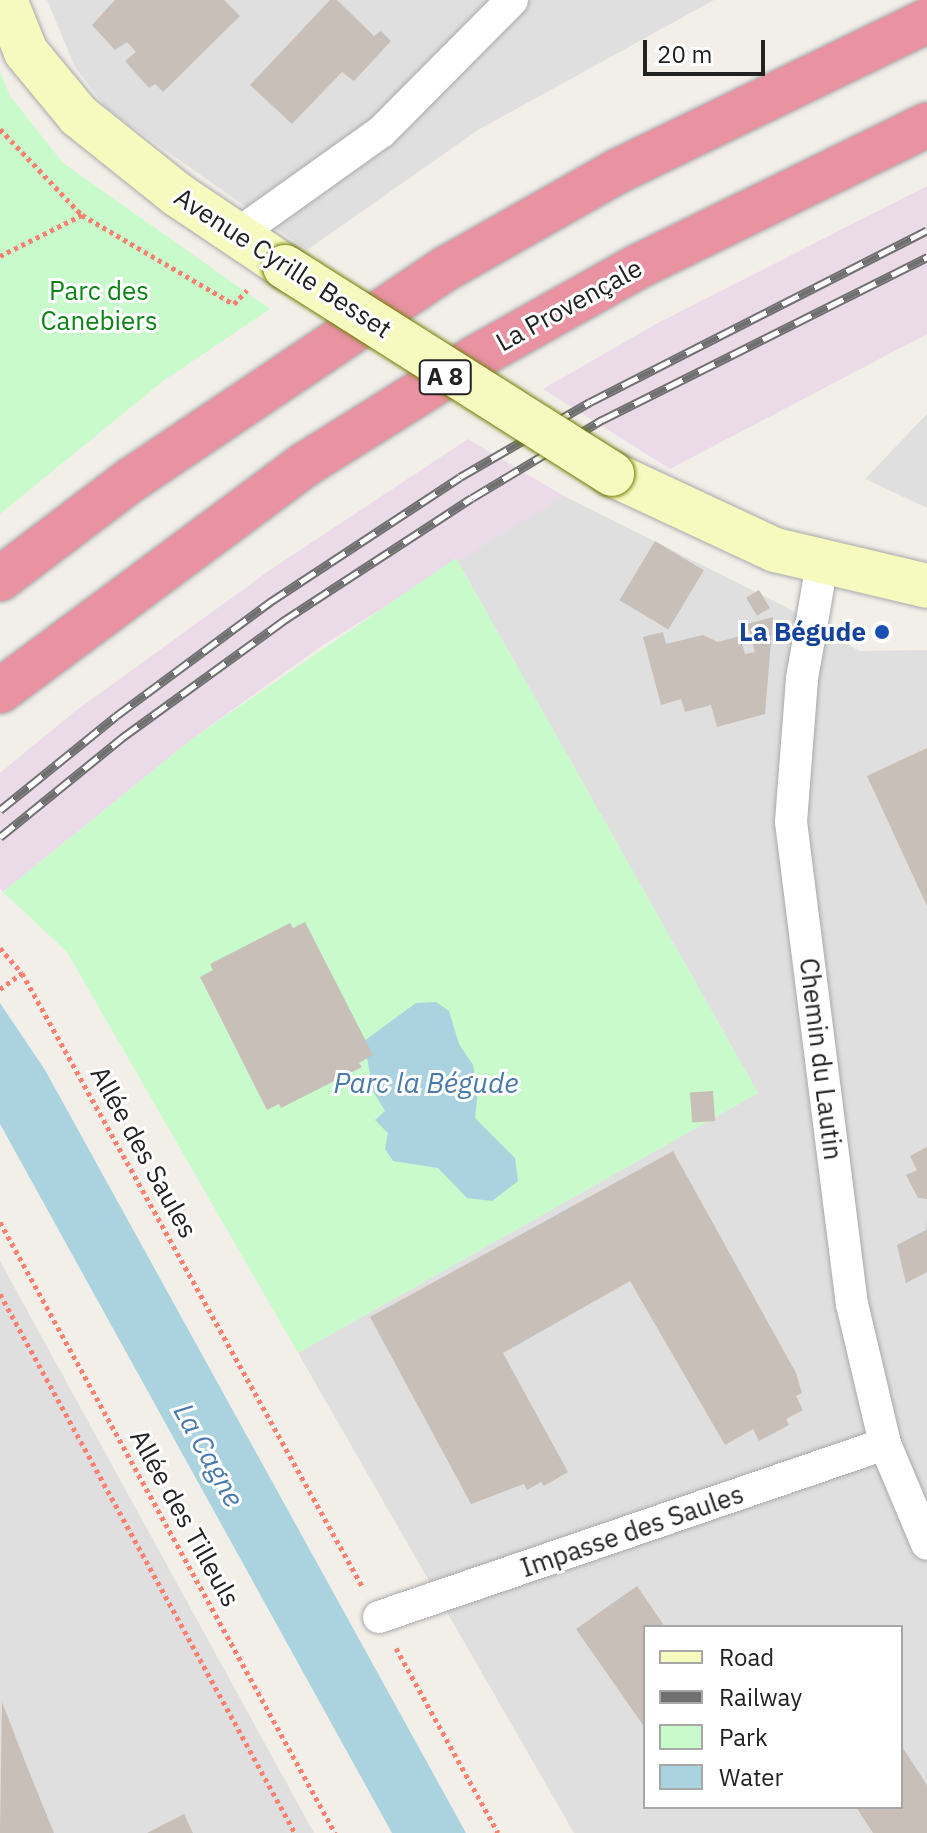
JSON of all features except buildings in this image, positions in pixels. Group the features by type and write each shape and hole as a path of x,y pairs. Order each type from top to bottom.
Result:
{"highway":[{"path":"0,579 131,480 447,268 631,164 927,21"},
{"name":"La Provençale","path":"0,691 306,464 475,358 637,267 927,125"}],"main road":[{"name":"Avenue Cyrille Besset","path":"5,0 14,30 52,90 79,116 235,236 612,474 718,528 822,564 927,586"}],"street":[{"path":"235,236 381,132 512,0"},
{"name":"Chemin du Lautin","path":"822,564 802,679 791,822 852,1304 885,1444 927,1544"},
{"name":"Impasse des Saules","path":"379,1617 885,1444"}],"path":[{"path":"0,129 82,215 234,304 280,264"},
{"path":"0,256 82,215"},
{"name":"Allée des Saules","path":"0,948 22,973 248,1380"},
{"path":"0,989 22,973"},
{"name":"Allée des Tilleuls","path":"0,1222 335,1833"},
{"path":"0,1294 295,1833"}],"shaded area":[{"path":"47,0 714,0 478,130 307,250 107,109 75,67"},
{"path":"927,186 927,334 670,469 543,389 656,324"},
{"path":"927,414 927,508 865,479"},
{"path":"468,439 564,496 323,645 192,739 3,892 0,888 0,773 74,712 270,570"},
{"path":"564,496 784,606 859,651 927,650 927,1833 574,1833 298,1353 758,1093 456,558"},
{"path":"0,1261 314,1833 0,1833"}],"green space":[{"name":"Parc des Canebiers","path":"0,71 10,96 63,163 270,309 163,381 0,514"},
{"path":"456,558 758,1093 298,1353 67,952 3,892 192,739"}],"water":[{"name":"Parc la Bégude","path":"436,1002 449,1011 459,1044 473,1065 478,1090 475,1118 515,1158 518,1181 492,1201 467,1198 438,1168 393,1161 385,1149 388,1133 375,1120 385,1111 373,1091 364,1041 416,1003"},
{"name":"La Cagne","path":"0,1003 45,1070 466,1833 392,1833 0,1124"}],"railway":[{"path":"0,810 116,716 270,602 460,477 590,402 927,230"},
{"path":"0,837 123,737 283,621 472,498 602,420 927,257"}],"place":[{"name":"La Bégude","path":"882,632"}]}
